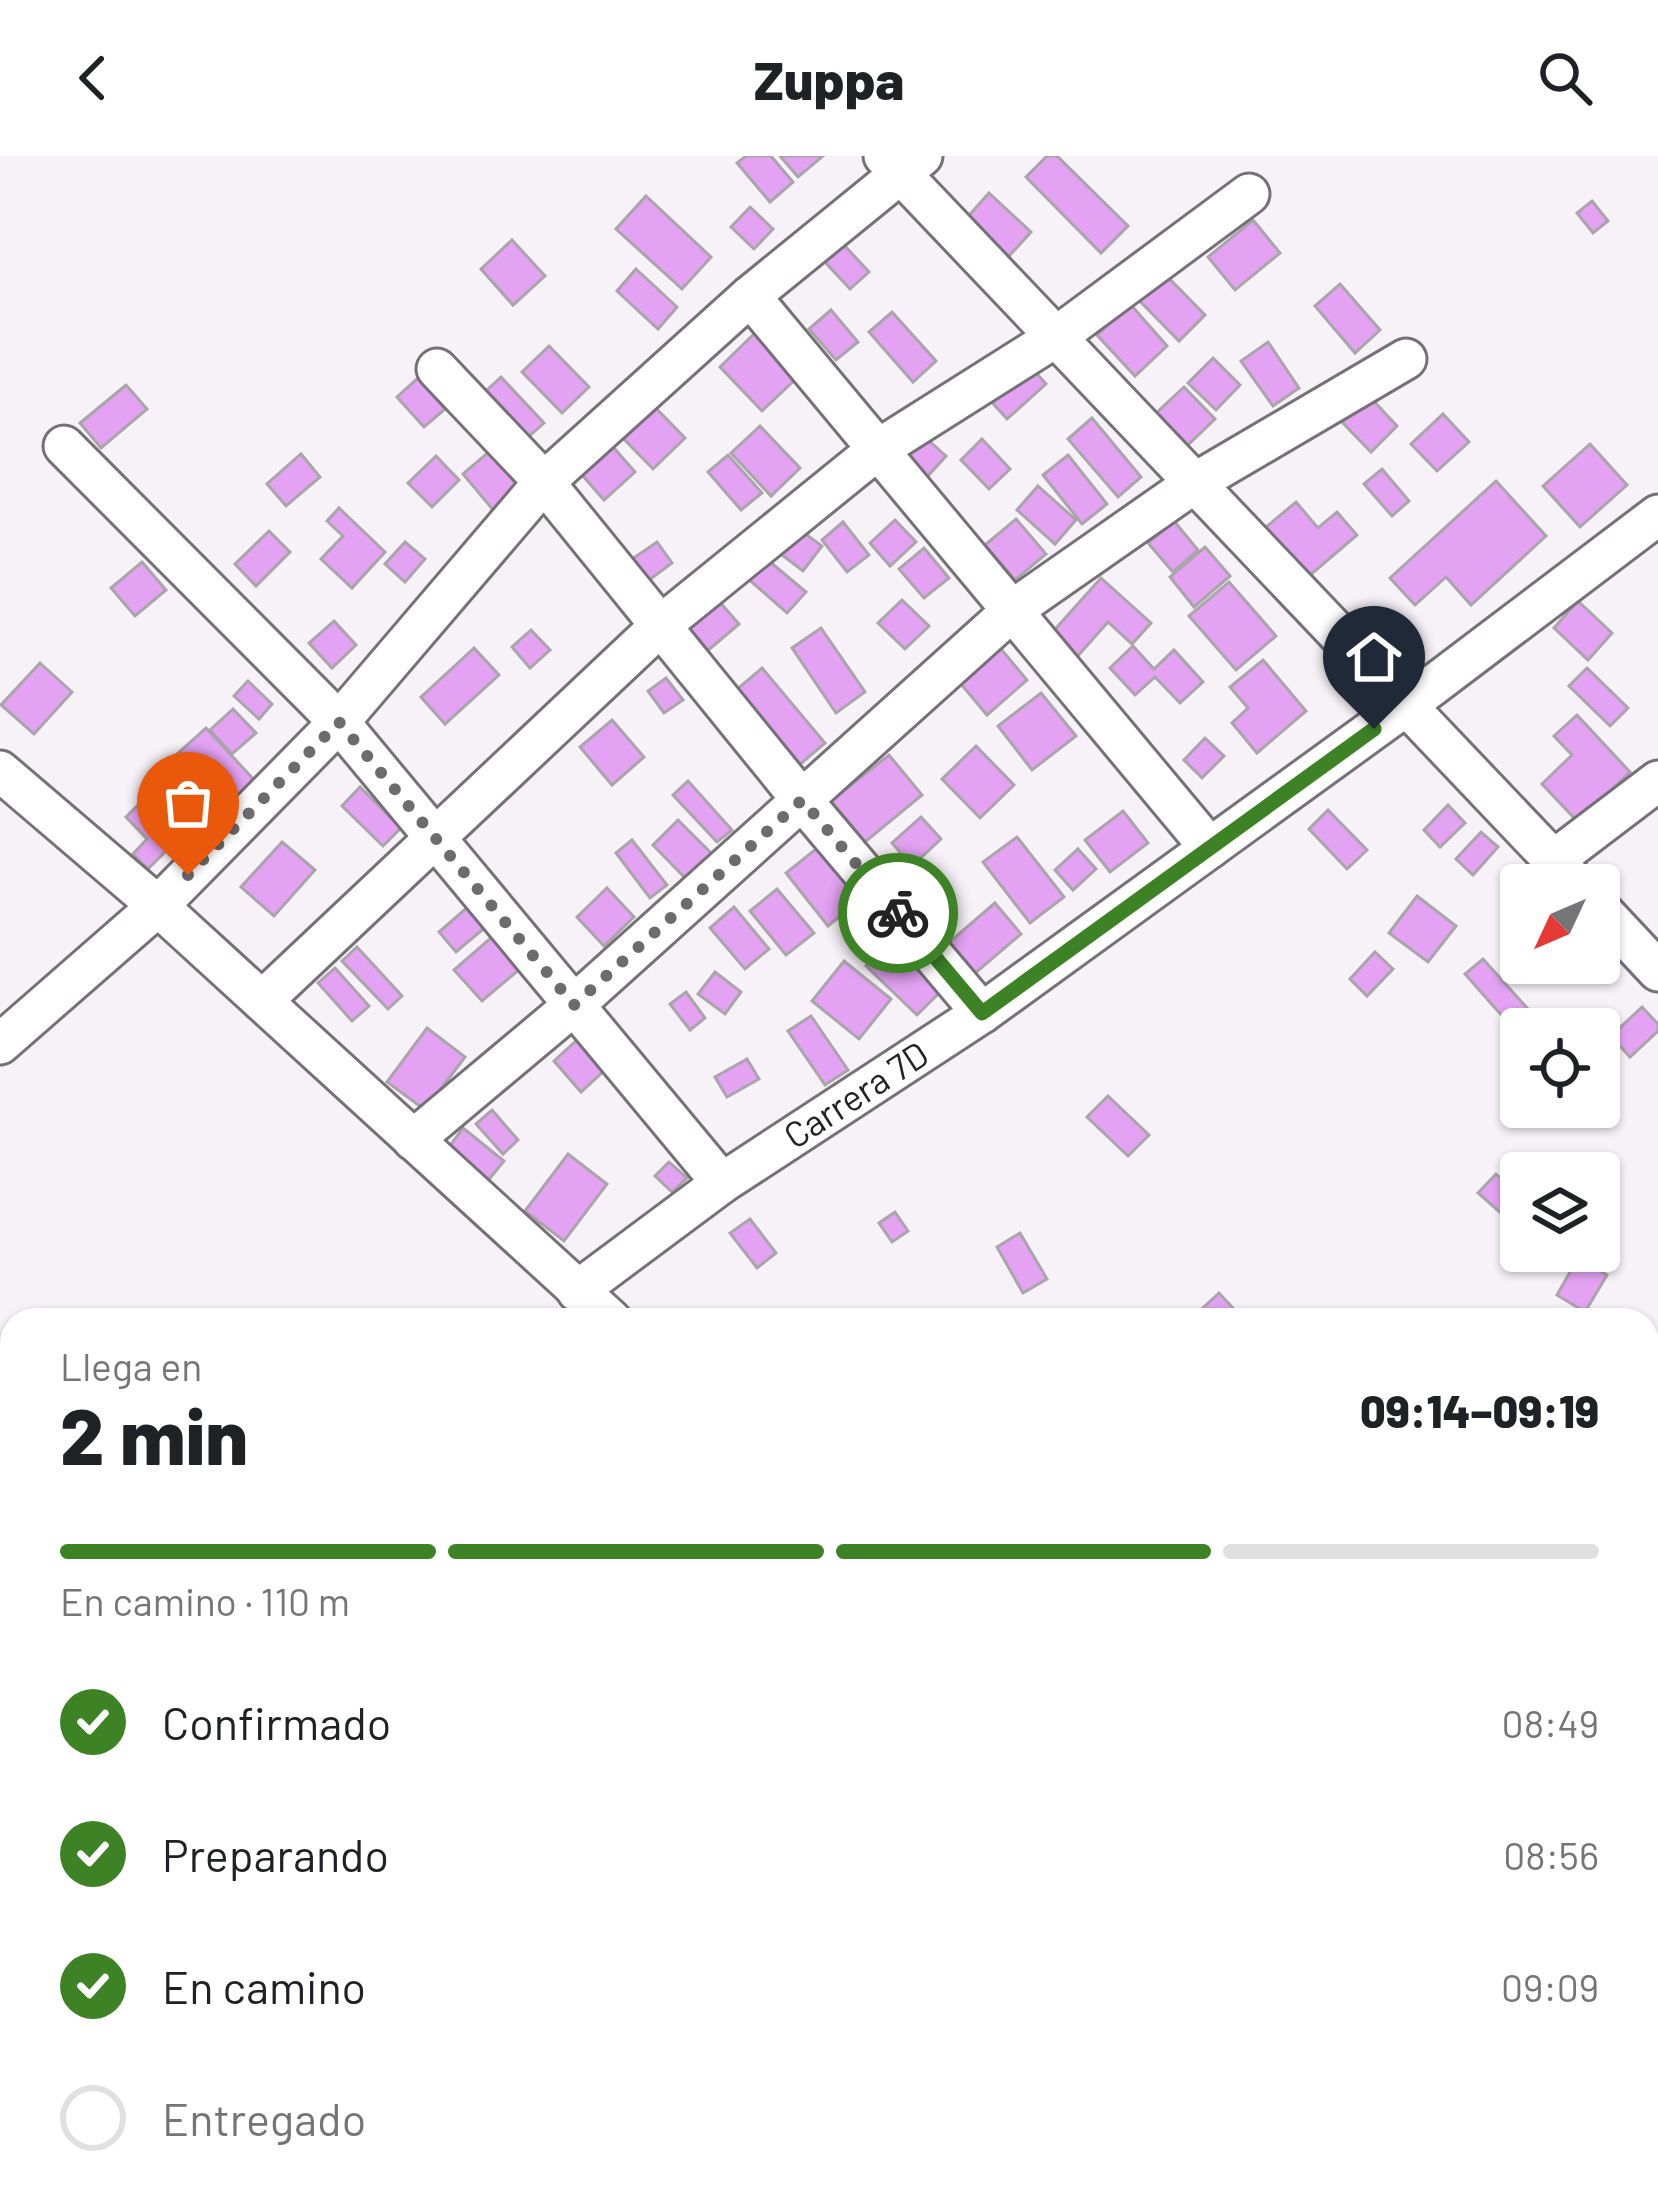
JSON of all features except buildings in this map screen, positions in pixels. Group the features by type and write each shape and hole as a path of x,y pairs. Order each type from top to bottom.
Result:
{"street":[{"path":"0,1044 158,906 339,722 544,482 902,162 1056,338 1557,864"},
{"path":"262,1001 660,626 877,450 1056,338 1249,194"},
{"path":"750,296 1210,848"},
{"path":"413,1140 574,1005 1014,609 1193,484 1406,359"},
{"path":"437,369 544,482 982,1013"},
{"path":"64,446 339,722 722,1183"},
{"name":"Carrera 7D","path":"577,1292 722,1183 982,1013 1407,705 1658,515"},
{"path":"0,771 158,906 596,1308"},
{"path":"1573,864 1658,782"},
{"path":"1620,930 1658,971"}],"way so far":[{"path":"188,875 339,722 574,1005 802,800 898,913"}],"route":[{"path":"898,913 982,1013 1374,729"}]}
